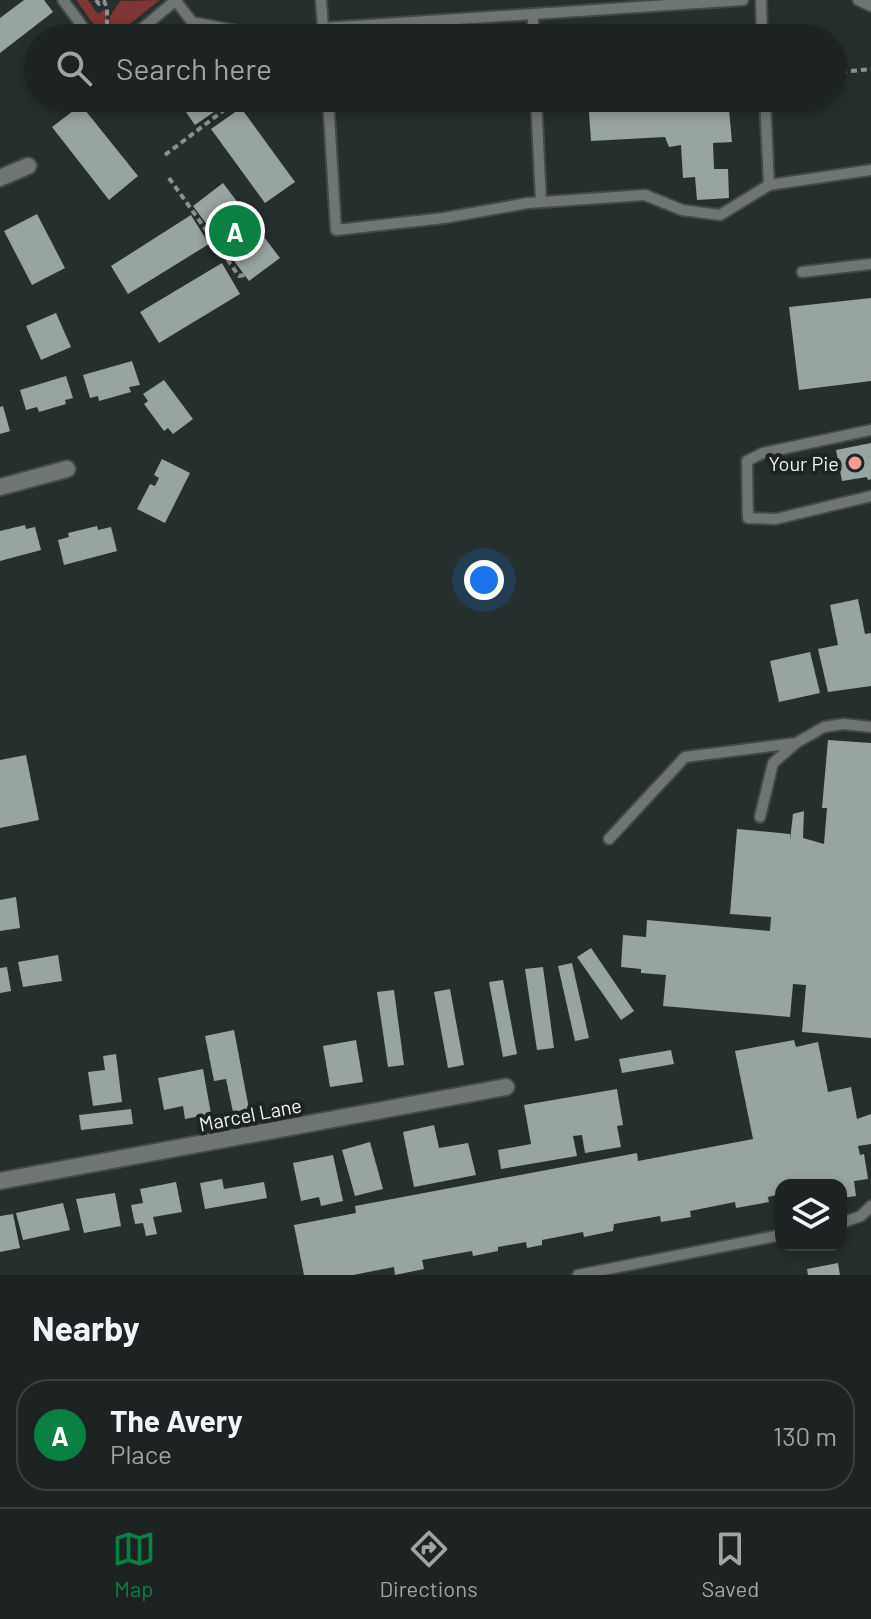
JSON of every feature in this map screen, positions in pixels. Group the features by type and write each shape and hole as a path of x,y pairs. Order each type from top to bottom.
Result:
{"street":[{"path":"0,178 28,166"},
{"path":"0,487 67,469"},
{"name":"Marcel Lane","path":"0,1181 506,1087"}],"lane":[{"path":"63,0 81,24"},
{"path":"148,24 176,0 192,22 202,24"},
{"path":"321,0 322,24"},
{"path":"422,24 743,0"},
{"path":"761,0 762,24"},
{"path":"858,0 871,6"},
{"path":"533,14 533,24"},
{"path":"329,112 336,230 433,220 541,202 645,195 682,210 720,215 769,185 871,170"},
{"path":"537,112 541,202"},
{"path":"766,112 769,185"},
{"path":"802,272 871,264"},
{"path":"871,430 763,453 747,461 748,518 776,519 871,496"},
{"path":"760,817 773,763 796,743 824,727 844,724 871,727"},
{"path":"609,839 685,757 796,743"},
{"path":"847,1221 861,1216 871,1206"},
{"path":"578,1275 775,1236"}],"path":[{"path":"96,0 99,4 104,1 107,24"},
{"path":"847,71 871,69"},
{"path":"165,155 222,112"},
{"path":"169,178 239,276 245,275"}],"shaded area":[{"path":"76,0 88,0 98,14 104,10 107,14 106,24 93,24"},
{"path":"121,0 160,0 130,24 109,24 110,16"}],"building":[{"path":"24,0 44,0 53,12 37,24 24,24 24,34 0,53 0,18"},
{"path":"72,112 87,112 138,176 109,200 52,127"},
{"path":"186,112 214,112 195,125"},
{"path":"235,112 244,112 295,182 265,203 211,129"},
{"path":"589,112 729,112 732,142 713,143 714,169 728,169 729,198 697,200 695,177 683,178 681,145 669,147 665,137 591,141"},
{"path":"223,183 280,258 249,281 193,206"},
{"path":"37,214 65,268 32,285 4,231"},
{"path":"191,215 209,244 128,294 111,266"},
{"path":"222,263 240,294 159,343 140,312"},
{"path":"871,298 871,381 799,390 789,307"},
{"path":"56,313 71,347 41,360 26,326"},
{"path":"132,361 140,385 129,387 131,392 99,401 98,396 90,398 83,375"},
{"path":"66,376 73,398 65,400 66,404 39,412 37,407 26,410 20,390"},
{"path":"164,380 193,419 173,434 168,428 164,431 144,404 148,401 143,394"},
{"path":"3,406 10,431 0,434 0,407"},
{"name":"Your Pie","path":"871,443 871,479 842,481 836,450"},
{"path":"162,459 190,473 165,523 137,509 150,484 155,486 159,478 154,475"},
{"path":"25,525 26,529 35,527 41,550 0,561 0,531"},
{"path":"97,526 98,530 111,527 117,551 64,565 58,540 69,537 68,533"},
{"path":"858,599 865,634 871,633 871,686 828,692 818,649 838,645 830,605"},
{"path":"810,652 820,693 779,702 770,661"},
{"path":"828,740 871,743 871,1038 802,1032 806,985 793,984 790,1017 663,1006 666,975 641,973 641,969 621,967 623,935 646,937 647,920 770,931 771,917 730,914 737,829 790,834 790,840 793,814 804,811 803,838 824,844 827,808 822,808"},
{"path":"26,755 39,820 0,828 0,760"},
{"path":"16,897 20,928 0,931 0,900"},
{"path":"591,948 634,1011 621,1020 577,957"},
{"path":"58,955 62,981 23,987 18,962"},
{"path":"572,963 589,1038 575,1041 558,966"},
{"path":"7,967 11,991 0,993 0,968"},
{"path":"543,967 554,1048 537,1050 525,969"},
{"path":"503,980 517,1054 503,1057 489,982"},
{"path":"450,989 464,1065 448,1068 434,992"},
{"path":"394,990 404,1065 388,1067 377,992"},
{"path":"234,1030 249,1109 233,1112 226,1079 214,1081 205,1036"},
{"path":"356,1040 363,1082 330,1087 323,1046"},
{"path":"794,1040 796,1047 818,1042 828,1092 851,1087 857,1119 871,1114 871,1144 858,1146 860,1155 864,1154 868,1179 854,1181 856,1196 847,1197 847,1179 775,1179 775,1195 768,1197 769,1202 736,1208 735,1202 690,1211 691,1217 661,1222 660,1216 614,1224 613,1231 584,1237 583,1232 542,1240 542,1245 527,1248 526,1242 473,1256 472,1251 422,1260 424,1269 395,1275 394,1267 353,1275 304,1275 294,1225 356,1213 355,1206 637,1153 638,1161 753,1139 735,1051"},
{"path":"671,1050 674,1064 622,1073 619,1059"},
{"path":"116,1054 122,1102 93,1106 88,1072 105,1070 103,1056"},
{"path":"203,1069 211,1114 185,1119 183,1106 164,1110 158,1078"},
{"path":"617,1089 623,1125 617,1126 621,1147 585,1153 582,1135 573,1136 577,1156 501,1169 498,1150 531,1144 524,1105"},
{"path":"131,1109 133,1124 81,1130 79,1115"},
{"path":"434,1125 439,1148 468,1143 476,1175 414,1187 403,1132"},
{"path":"370,1142 383,1189 355,1196 342,1150"},
{"path":"333,1155 343,1201 321,1206 319,1197 301,1201 293,1163"},
{"path":"222,1179 224,1189 264,1182 267,1198 205,1209 200,1183"},
{"path":"176,1182 182,1212 153,1217 157,1234 146,1236 143,1223 135,1224 131,1205 143,1203 140,1189"},
{"path":"115,1193 121,1226 84,1233 76,1199"},
{"path":"63,1203 70,1230 23,1240 16,1213"},
{"path":"13,1214 20,1248 0,1252 0,1216"},
{"path":"838,1263 840,1275 808,1275 807,1269"}],"place":[{"name":"The Avery","path":"235,231"},
{"name":"Your Pie","path":"855,463"}]}
